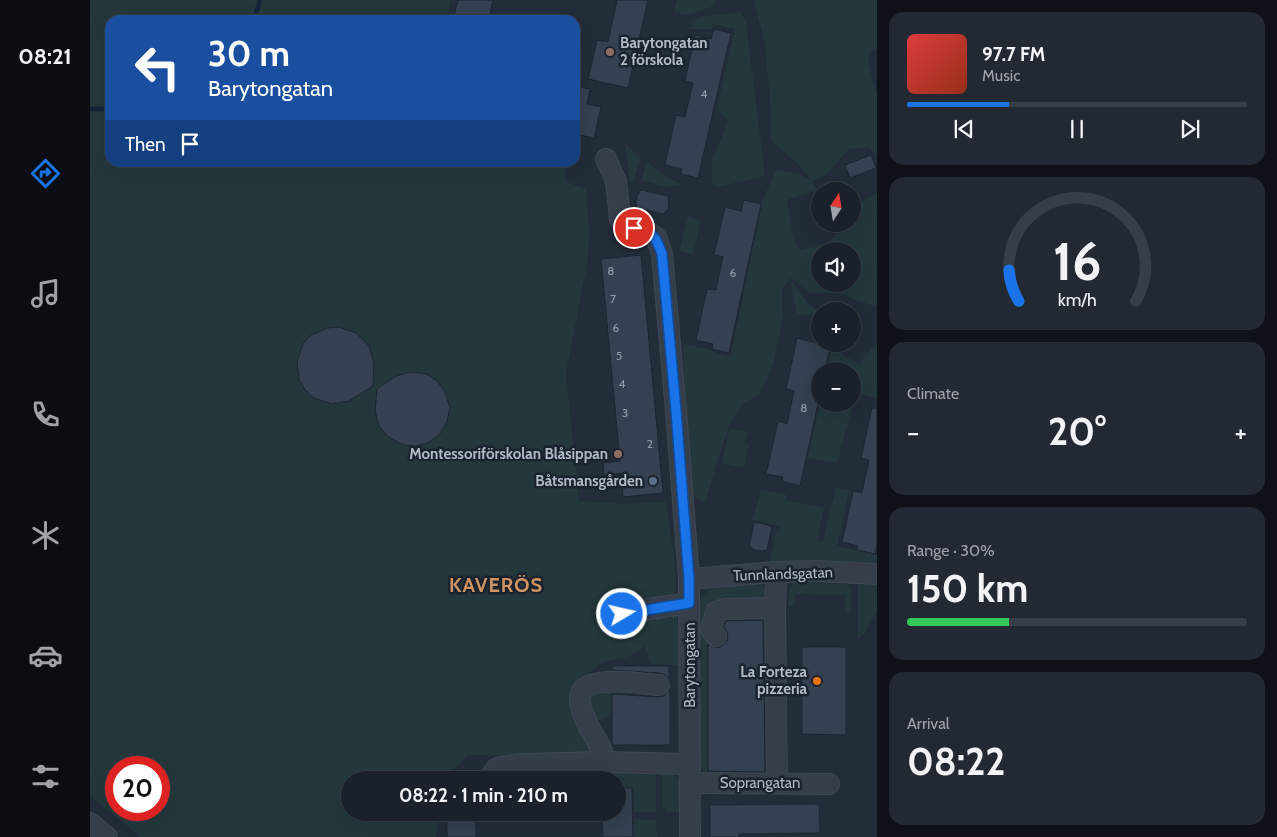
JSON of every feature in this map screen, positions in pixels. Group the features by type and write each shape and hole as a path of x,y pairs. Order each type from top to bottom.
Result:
{"street":[{"name":"Barytongatan","path":"606,159 616,181 620,219 634,228 651,234 657,239 662,254 689,579 690,837"},
{"name":"Tunnlandsgatan","path":"689,579 814,571 877,574"},
{"path":"777,572 775,608 777,783"},
{"path":"622,614 689,603"},
{"path":"716,636 712,629 716,612 725,608 775,608"},
{"path":"605,762 604,753 581,707 580,697 584,690 599,682 659,685"},
{"name":"Soprangatan","path":"495,771 501,767 524,764 605,762 690,774 777,783 829,784"},
{"path":"90,823 107,837"}],"green space":[{"path":"90,0 451,0 447,15 105,15 105,167 565,167 566,182 586,189 589,231 588,258 566,373 579,501 625,504 666,502 674,556 680,665 651,664 645,646 631,656 603,662 582,678 573,695 594,753 468,755 453,771 341,771 341,821 439,821 436,837 141,837 121,821 170,821 170,756 105,756 105,808 90,796"},
{"path":"677,0 715,0 714,6 687,15 674,12"},
{"path":"754,0 877,0 877,50 871,49 868,63 877,95 877,155 869,147 849,149 826,175 811,182 811,192 787,200 793,238 800,250 811,247 811,292 861,292 861,242 828,242 837,232 861,232 861,203 877,192 877,306 857,301 842,294 810,293 791,278 782,289 783,317 773,364 759,395 742,404 729,426 705,504 690,493 683,344 708,349 720,355 731,356 763,199 776,170 798,174 811,180 797,163 771,141 771,112 765,44"},
{"path":"741,12 746,23 765,176 717,187 712,183 712,160 728,122 717,108 735,29 713,24 712,29 688,29 700,17"},
{"path":"625,143 640,158 633,182 630,182"},
{"path":"647,161 664,175 683,184 667,187 643,181"},
{"path":"688,217 701,221 693,255 679,251"},
{"path":"793,282 811,306 811,316 797,315 791,283"},
{"path":"877,342 877,398 861,394 861,362"},
{"path":"831,352 840,352 855,362 829,362"},
{"path":"818,412 851,412 837,463 808,458"},
{"path":"730,428 748,432 745,443 749,444 744,468 722,463"},
{"path":"836,488 849,490 837,546 877,555 877,564 769,564 776,532 779,533 780,526 753,520 761,489 787,495 786,500 824,508 817,540 823,542"},
{"path":"752,584 765,587 765,596 762,598 721,600 704,629 707,641 707,772 761,773 758,775 706,775 700,767 699,603 708,591 714,588"},
{"path":"792,584 848,584 851,588 851,612 845,611 845,595 795,594 794,606 789,606 789,590"},
{"path":"858,584 877,585 877,611 864,634 858,639"},
{"path":"588,692 611,692 611,716 600,720 593,719"},
{"path":"626,773 656,773 655,812 634,812 633,788 626,788"},
{"path":"662,773 672,773 680,780 680,812 667,812 662,806"},
{"path":"634,819 656,820 657,837 634,837"}],"building":[{"path":"458,0 493,0 490,15 454,15"},
{"path":"617,0 648,0 628,88 588,79 597,40 608,42"},
{"path":"714,29 731,33 698,178 681,174 682,169 665,165 676,115 685,117 693,83 685,81 695,35 711,39"},
{"path":"580,87 590,89 587,104 601,107 594,138 580,135"},
{"path":"871,155 876,168 850,178 845,165"},
{"path":"641,190 668,196 668,209 664,214 637,208 637,196"},
{"path":"744,200 761,204 729,353 712,349 713,344 696,340 707,289 716,290 723,257 714,255 725,207 741,211"},
{"path":"641,255 663,493 623,497 621,473 604,475 603,463 620,461 601,259"},
{"path":"339,327 356,333 369,346 374,363 373,386 349,401 332,404 314,398 305,390 299,379 297,361 303,344 311,335 327,328"},
{"path":"797,338 811,342 811,352 829,352 827,362 811,362 811,412 816,412 800,486 782,481 783,477 766,474 778,421 787,424 794,391 786,389"},
{"path":"410,372 426,374 436,380 444,390 450,407 447,422 439,435 427,443 415,446 403,445 387,436 379,426 375,411 377,389 396,376"},
{"path":"872,408 877,408 877,543 875,554 857,550 858,546 842,542 853,491 862,493 869,460 861,458"},
{"path":"754,523 761,523 772,527 767,550 755,550 749,546"},
{"path":"763,620 765,772 708,771 708,645 718,648 727,641 728,634 724,627 726,621"},
{"path":"802,647 846,647 846,735 802,734"},
{"path":"612,666 669,666 669,679 660,673 612,670"},
{"path":"670,690 670,745 612,745 612,694 658,697 664,696"},
{"path":"626,788 632,788 633,837 603,837 602,821 626,821"},
{"path":"819,804 820,833 739,834 739,837 710,837 710,805"},
{"path":"447,821 476,821 476,837 447,837"}],"waterway":[{"path":"256,15 260,0"},
{"path":"90,109 105,109"}],"place":[{"name":"Barytongatan 2 förskola","path":"610,52"},
{"name":"Montessoriförskolan Blåsippan","path":"618,454"},
{"name":"Båtsmansgården","path":"653,481"},
{"name":"La Forteza pizzeria","path":"817,681"}],"district":[{"name":"KAVERÖS","path":"496,585"}],"route":[{"path":"622,614 689,603 689,579 662,254 657,239 651,234 634,228"}]}
